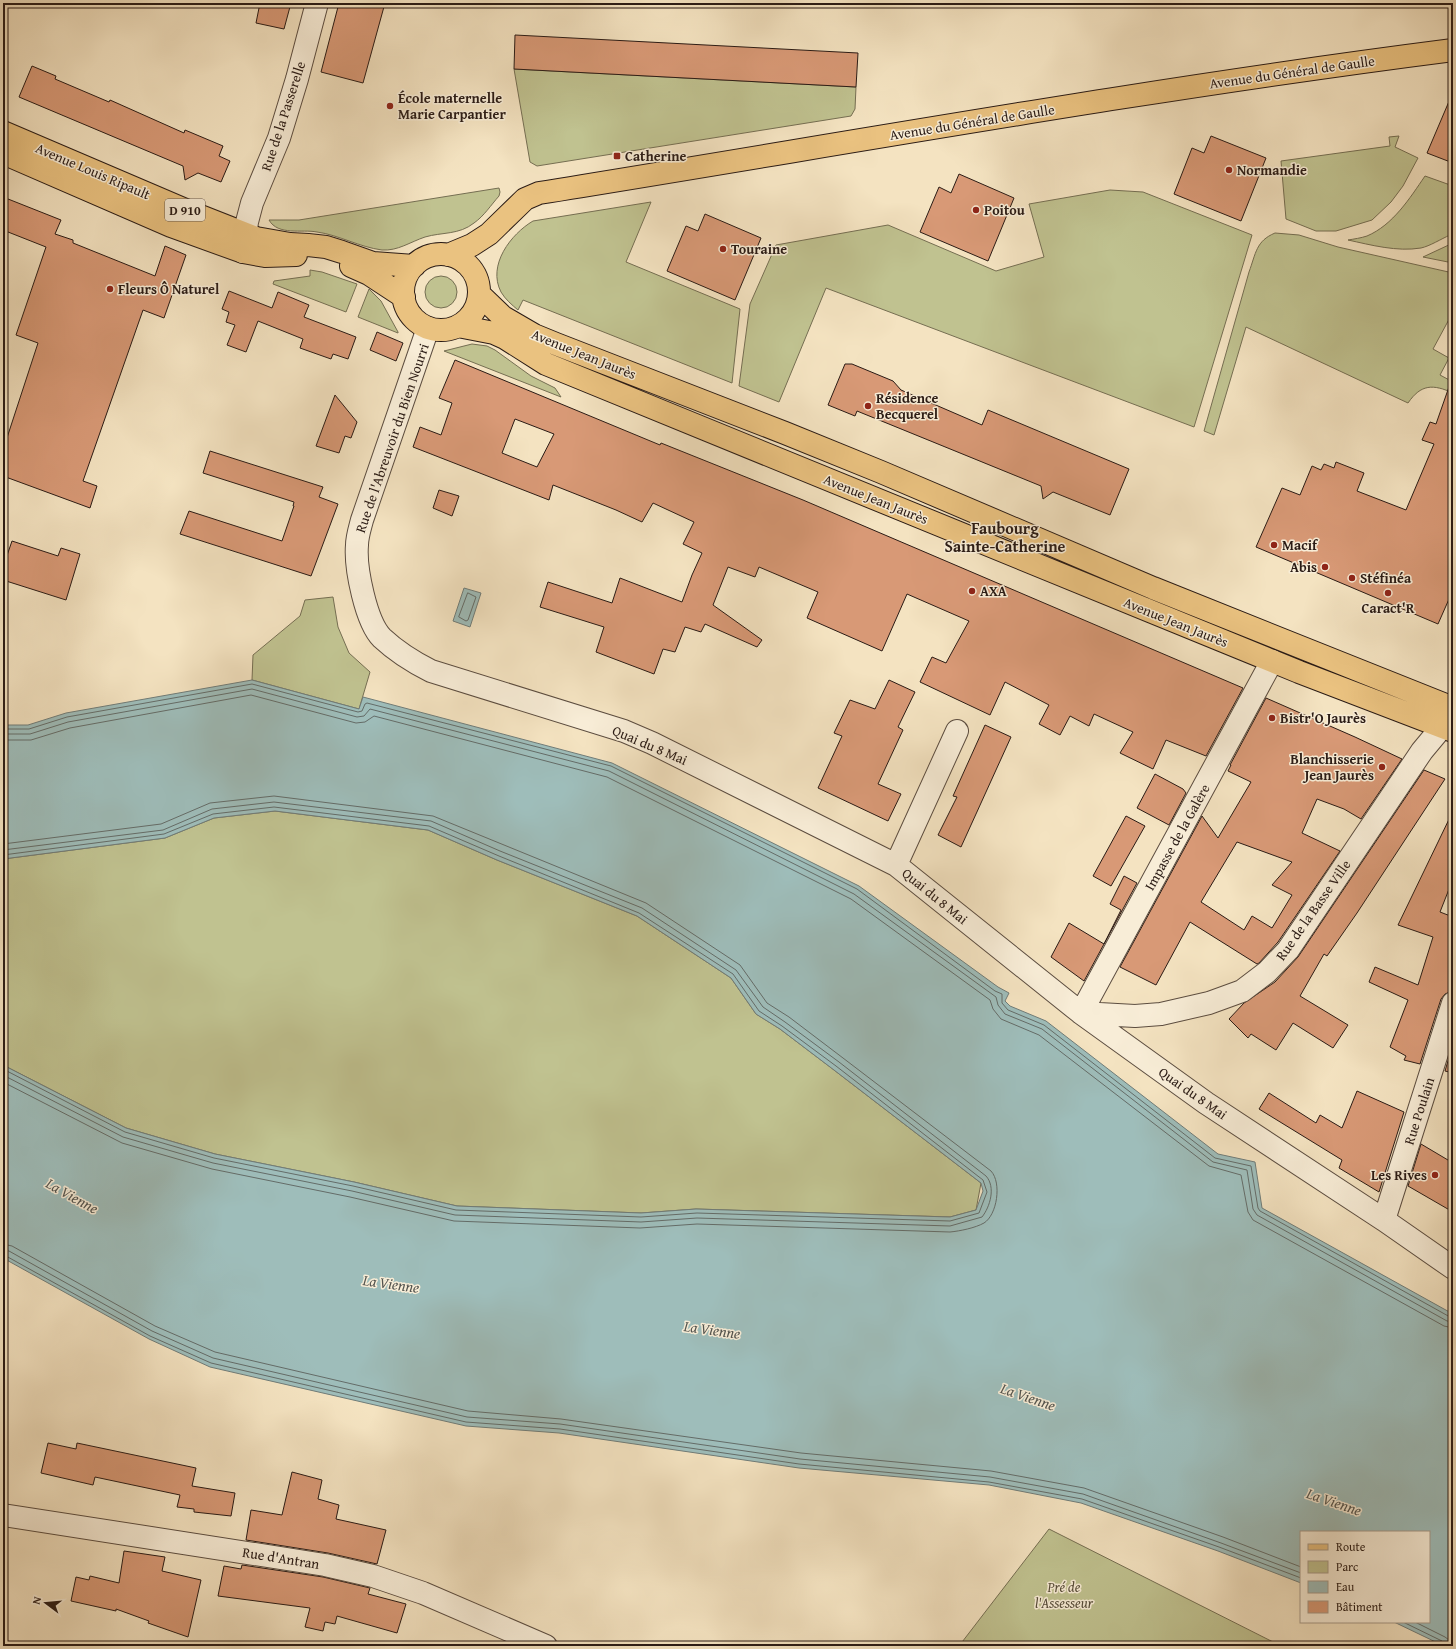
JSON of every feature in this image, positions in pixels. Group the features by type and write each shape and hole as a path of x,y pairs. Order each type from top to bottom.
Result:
{"main road":[{"name":"Avenue du Général de Gaulle","path":"448,255 472,245 489,234 526,199 540,193 1186,88 1365,61 1453,50"},
{"name":"Avenue Louis Ripault","path":"3,132 195,214 266,256 308,254 323,257 353,266 370,274 404,297"},
{"name":"Avenue Louis Ripault","path":"3,153 171,226 245,243 272,241 326,247 373,263 414,266"},
{"name":"Avenue du Général de Gaulle","path":"477,285 482,257 501,222"},
{"path":"439,254 448,255 459,259 469,267 477,285 478,302 473,313 465,322 458,326 438,330 428,328 419,323 406,307 404,297 406,280 414,266 429,256 439,254"},
{"name":"Avenue Jean Jaurès","path":"477,285 503,317 534,335 785,433 888,475 1153,588 1453,708"},
{"name":"Avenue Jean Jaurès","path":"458,326 494,332 546,364 1272,661 1449,727"}],"street":[{"name":"Rue de la Passerelle","path":"245,243 247,222 252,203 283,124 317,3"},
{"name":"Rue de l'Abreuvoir du Bien Nourri","path":"371,618 363,596 359,575 357,544 362,520 428,328"},
{"name":"Quai du 8 Mai","path":"371,618 381,637 406,658 431,671 624,731 652,742 896,865 1082,1013 1206,1103 1384,1220 1453,1268"},
{"name":"Impasse de la Galère","path":"1082,1013 1272,661"},
{"name":"Rue de la Basse Ville","path":"1082,1013 1135,1016 1161,1014 1209,1003 1242,990 1267,972 1288,950 1422,751 1449,727"},
{"path":"896,865 957,731"},
{"name":"Rue Poulain","path":"1384,1220 1453,1003"},
{"name":"Rue d'Antran","path":"3,1516 325,1565 366,1575 423,1594 546,1646"}],"green space":[{"path":"514,69 856,87 855,109 851,116 537,166 530,162"},
{"path":"1399,136 1395,147 1418,158 1403,186 1391,202 1372,220 1336,231 1316,231 1286,219 1281,161 1390,146 1389,137"},
{"path":"1425,176 1453,186 1453,233 1428,246 1412,249 1384,247 1348,240 1367,236 1385,225 1400,210"},
{"path":"499,188 499,196 481,217 468,227 462,230 431,235 399,248 388,250 365,246 311,231 284,230 273,225 269,220 299,220"},
{"path":"1110,190 1143,192 1252,235 1194,427 826,288 779,402 739,386 750,304 776,245 888,225 996,271 1044,257 1029,204"},
{"path":"651,202 626,262 740,309 732,383 523,300 518,310 501,292 497,282 499,261 510,242 533,221"},
{"path":"1275,233 1299,235 1338,247 1453,273 1453,312 1433,349 1449,358 1440,375 1453,382 1453,393 1433,387 1423,389 1418,392 1408,403 1246,327 1214,435 1204,431 1255,253 1264,240"},
{"path":"1453,243 1453,263 1423,257"},
{"path":"310,270 322,272 357,284 346,312 273,284 274,281 310,276"},
{"path":"438,276 444,276 453,280 457,292 453,304 444,308 438,308 429,304 425,295 425,289 429,280"},
{"path":"369,289 381,301 398,333 358,317"},
{"path":"472,344 487,346 495,350 531,376 555,388 561,397 444,351"},
{"path":"333,597 338,627 349,653 370,672 359,709 252,680 253,655 300,616 305,600"},
{"path":"275,811 428,830 497,860 637,916 731,978 756,1014 780,1029 981,1183 976,1210 950,1217 696,1209 641,1213 457,1206 354,1182 215,1154 126,1128 3,1065 3,859 165,838 214,818"},
{"name":"Pré de l'Assesseur","path":"1049,1529 1281,1646 959,1646"}],"water":[{"path":"464,588 481,593 470,627 453,621"},
{"name":"La Vienne","path":"252,680 359,709 363,697 612,763 859,886 998,987 1009,993 1005,1001 1010,1006 1046,1021 1218,1154 1255,1162 1262,1208 1453,1314 1453,1646 1444,1646 1396,1623 1430,1623 1430,1531 1300,1531 1300,1583 1218,1551 1081,1503 989,1485 799,1468 559,1433 466,1426 210,1367 149,1339 3,1258 3,1065 126,1128 215,1154 354,1182 457,1206 641,1213 696,1209 950,1217 976,1210 983,1191 981,1183 780,1029 756,1014 731,978 637,916 497,860 428,830 275,811 214,818 165,838 3,859 3,725 28,725 66,713"}],"building":[{"path":"260,3 291,3 284,29 256,23"},
{"path":"339,3 385,3 363,83 321,72"},
{"path":"515,35 858,53 856,87 514,69"},
{"path":"32,66 56,76 55,79 109,102 110,100 184,133 185,130 223,146 219,156 230,161 221,182 198,173 185,180 183,166 19,97"},
{"path":"1453,92 1453,163 1427,153"},
{"name":"Normandie","path":"1211,136 1266,158 1241,221 1174,194 1192,148 1204,153"},
{"name":"Poitou","path":"959,174 1014,198 988,261 920,232 939,187 951,193"},
{"path":"3,197 61,220 55,234 73,240 73,243 155,276 165,246 186,255 164,318 143,310 83,481 97,486 90,508 3,476 3,450 38,343 16,335 46,247 3,230"},
{"name":"Touraine","path":"705,214 761,238 735,300 667,271 686,226 698,231"},
{"path":"229,291 272,308 278,292 309,305 304,317 356,337 348,359 333,354 331,359 300,348 303,339 258,321 246,352 227,345 235,325 226,322 229,312 222,309"},
{"path":"377,332 403,343 396,361 370,350"},
{"path":"455,360 660,445 661,443 803,500 1243,688 1206,756 1166,740 1153,769 1120,753 1133,732 1094,714 1089,726 1070,716 1060,735 1039,724 1049,705 1005,682 990,715 920,682 932,657 946,663 969,621 907,594 882,651 807,618 818,592 759,567 755,577 728,567 713,605 762,640 757,647 705,624 701,632 685,627 675,652 663,649 654,674 596,652 604,627 540,607 548,582 612,603 620,578 682,602 702,553 683,544 694,522 653,503 642,522 553,485 549,500 413,447 420,427 441,435 452,403 439,398","holes":["515,419 554,434 537,467 502,453"]},
{"path":"845,364 852,364 893,381 901,390 982,425 988,410 1129,469 1110,515 1053,492 1043,499 1041,486 857,411 855,416 828,405"},
{"path":"1450,384 1453,384 1453,590 1438,624 1256,547 1282,488 1300,495 1312,466 1321,470 1324,464 1334,468 1336,462 1364,473 1357,491 1406,510 1434,444 1422,440 1430,422 1436,424"},
{"path":"335,395 357,422 351,438 345,436 339,453 316,446"},
{"path":"210,451 323,487 319,497 338,504 311,576 180,534 189,511 282,541 294,502 203,473"},
{"path":"439,490 459,496 452,516 433,508"},
{"path":"12,541 58,556 61,548 80,554 66,600 3,580 3,567"},
{"path":"889,680 915,692 898,727 903,730 878,784 901,794 888,821 818,788 842,736 834,733 850,700 875,709"},
{"path":"1266,698 1402,759 1361,819 1344,809 1317,799 1302,833 1340,851 1278,942 1259,963 1257,964 1190,922 1156,985 1120,967 1202,816 1218,838 1251,782 1228,771","holes":["1237,842 1292,862 1272,885 1292,895 1272,928 1252,916 1244,930 1201,902"]},
{"path":"985,725 1011,737 961,847 938,835 957,797 953,796"},
{"path":"1424,770 1445,779 1357,913 1327,956 1324,954 1300,996 1348,1025 1333,1048 1293,1023 1276,1050 1251,1034 1248,1038 1229,1019 1244,1003 1275,982 1298,957"},
{"path":"1155,774 1183,789 1186,793 1169,825 1137,808"},
{"path":"1453,811 1453,879 1440,912 1453,917 1453,991 1445,994 1441,999 1420,1064 1404,1060 1406,1056 1390,1047 1408,1000 1369,982 1375,967 1418,985 1433,937 1398,925"},
{"path":"1126,816 1145,826 1111,886 1093,876"},
{"path":"1124,876 1137,883 1084,981 1051,957 1069,923 1104,944 1121,910 1110,904"},
{"path":"1453,1044 1453,1073 1445,1071"},
{"path":"1357,1091 1404,1112 1379,1192 1339,1168 1342,1160 1259,1109 1269,1093 1316,1123 1320,1115 1342,1128"},
{"name":"Les Rives","path":"1421,1144 1453,1163 1453,1212 1408,1186"},
{"path":"48,1443 76,1449 77,1443 196,1468 192,1486 235,1493 231,1516 194,1512 194,1509 177,1507 180,1495 95,1477 93,1485 41,1473"},
{"path":"292,1472 322,1480 318,1499 339,1505 336,1519 386,1530 377,1564 328,1553 246,1540 251,1510 282,1515"},
{"path":"124,1551 165,1557 162,1571 201,1580 188,1637 148,1623 149,1621 116,1609 116,1611 71,1601 76,1577 89,1580 90,1576 119,1583"},
{"path":"242,1565 323,1577 370,1588 368,1594 406,1604 397,1633 337,1616 335,1624 325,1622 323,1631 305,1627 310,1608 218,1596 224,1566 241,1569"}],"place":[{"name":"École maternelle Marie Carpantier","path":"390,106"},
{"name":"Catherine","path":"617,156"},
{"name":"Normandie","path":"1229,170"},
{"name":"Poitou","path":"976,210"},
{"name":"Touraine","path":"723,249"},
{"name":"Fleurs Ô Naturel","path":"110,289"},
{"name":"Résidence Becquerel","path":"868,406"},
{"name":"Macif","path":"1274,545"},
{"name":"Abis","path":"1325,567"},
{"name":"Stéfinéa","path":"1352,578"},
{"name":"AXA","path":"972,591"},
{"name":"Caract'R","path":"1388,593"},
{"name":"Bistr'O Jaurès","path":"1272,718"},
{"name":"Blanchisserie Jean Jaurès","path":"1382,767"},
{"name":"Les Rives","path":"1435,1175"}],"district":[{"name":"Faubourg Sainte-Catherine","path":"1005,537"}]}
